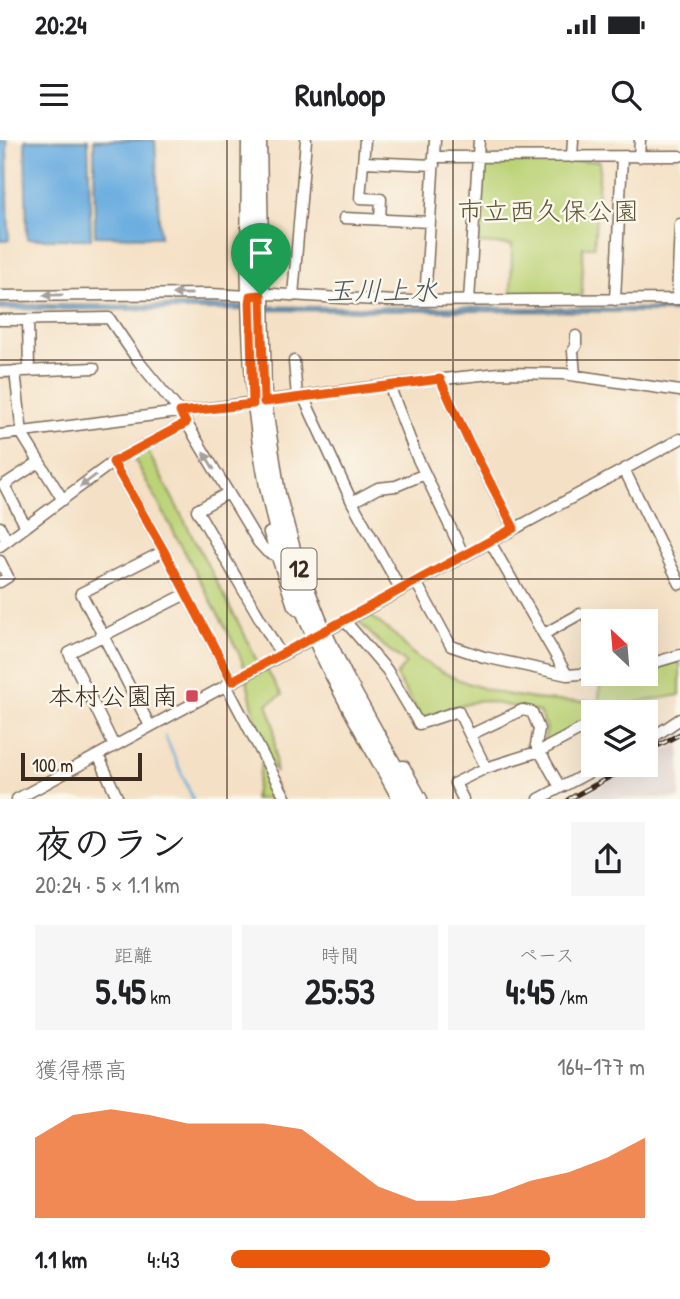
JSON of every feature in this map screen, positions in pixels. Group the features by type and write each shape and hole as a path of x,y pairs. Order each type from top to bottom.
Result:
{"main road":[{"name":"12","path":"249,140 256,297"},
{"name":"12","path":"259,140 256,318 260,457 276,529 302,608 413,799"},
{"name":"12","path":"259,403 287,529 319,635 339,688 400,799"}],"street":[{"path":"293,296 306,140"},
{"path":"365,140 360,198 381,199 380,220"},
{"path":"425,300 435,140"},
{"path":"470,301 479,140"},
{"path":"572,157 573,140"},
{"path":"639,156 640,140"},
{"path":"363,162 478,157 680,156"},
{"path":"615,300 622,157"},
{"path":"344,218 430,222"},
{"path":"0,296 209,294 470,301 678,299 680,225"},
{"path":"0,320 109,318 139,362 186,416 258,542 267,552 275,555"},
{"path":"28,320 29,370"},
{"path":"575,375 573,351 576,335"},
{"path":"294,361 300,397 352,502 397,583"},
{"path":"0,372 94,368"},
{"path":"15,371 22,434 63,499"},
{"path":"0,435 186,416 300,397 499,373 575,375 680,391"},
{"path":"440,379 514,528"},
{"path":"389,385 425,474 464,556"},
{"path":"0,527 4,544 113,462 186,416"},
{"path":"20,798 680,439"},
{"path":"26,527 4,485 39,461"},
{"path":"113,462 164,551 286,799"},
{"path":"624,469 680,584"},
{"path":"352,502 378,488 396,486 425,474"},
{"path":"228,493 197,510 281,654"},
{"path":"276,529 270,533 275,555 293,607 298,610 302,608"},
{"path":"490,542 567,675"},
{"path":"150,726 81,593 164,551"},
{"path":"0,561 8,577 0,582"},
{"path":"416,582 451,646 484,657 567,675 581,674"},
{"path":"114,746 69,653 186,594"},
{"path":"544,634 580,614"},
{"path":"345,621 387,670 419,724 458,711 486,768"},
{"path":"658,661 680,655"},
{"path":"470,735 522,710 532,712 540,729 536,739 540,751 560,787"},
{"path":"658,734 680,719"},
{"path":"463,799 455,783 486,768 540,751 581,729"},
{"path":"98,755 118,799"},
{"path":"395,767 404,766 422,799"},
{"path":"539,799 581,776"}],"shaded area":[{"path":"680,743 680,798 577,798 617,777 658,777 658,755"}],"green space":[{"name":"市立西久保公園","path":"483,161 600,161 594,247 583,247 582,296 511,298 512,245 476,243"},
{"path":"147,450 249,643 257,662 245,669 237,649 134,458"},
{"path":"368,613 397,637 410,652 462,681 529,698 581,701 581,723 543,744 547,728 539,712 480,700 422,718 396,676 406,663 380,643 356,619"},
{"path":"680,659 680,695 650,700 599,700 600,686 658,686 658,666"},
{"path":"265,667 282,695 267,704 274,724 276,773 261,743 246,677"},
{"path":"262,761 280,796 279,798 254,799"}],"water":[{"path":"0,140 7,140 9,240 0,240"},
{"path":"25,140 88,140 91,239 27,239"},
{"path":"94,140 155,140 160,237 95,236"},
{"path":"0,305 680,309 680,312 0,309"}],"waterway":[{"path":"165,736 193,799"}],"railway":[{"path":"658,746 680,734"},
{"path":"569,799 610,777"}],"place":[{"name":"本村公園南","path":"192,696"}],"route":[{"path":"261,295 264,402 440,379 514,528 232,681 164,551 113,462 186,423 180,412 253,404 250,296 261,295"}],"water label":[{"name":"玉川上水","path":"382,290"}]}
